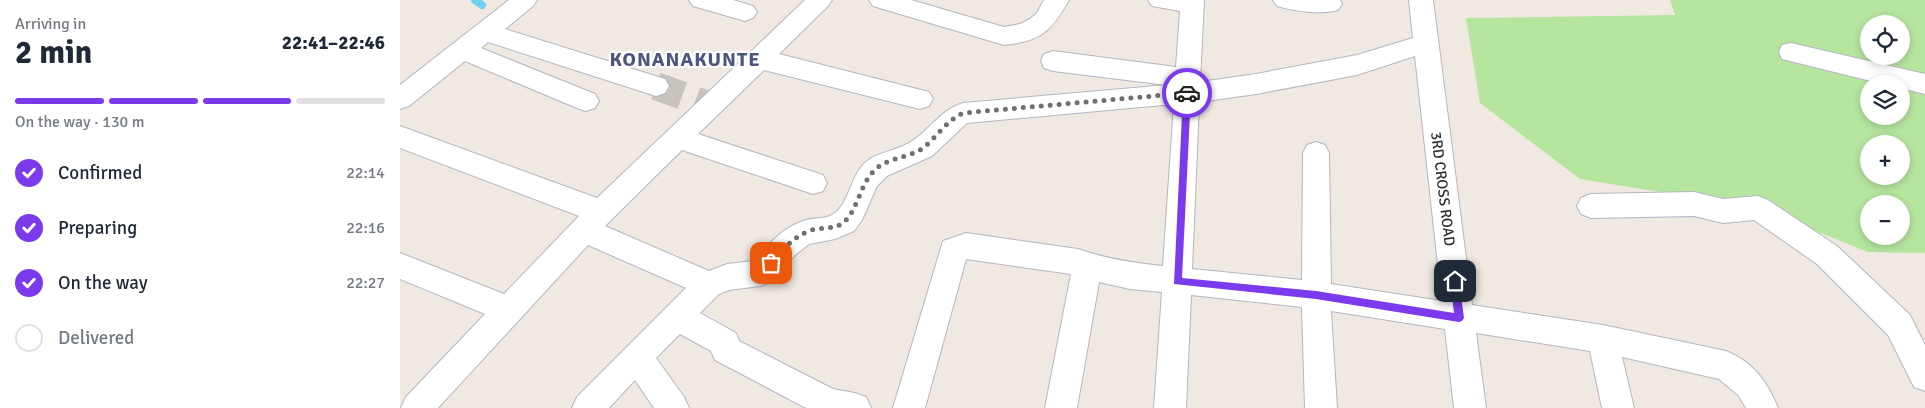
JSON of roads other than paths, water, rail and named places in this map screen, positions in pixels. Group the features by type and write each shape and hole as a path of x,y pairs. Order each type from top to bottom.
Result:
{"street":[{"path":"400,99 525,0"},
{"path":"701,0 745,12"},
{"path":"417,408 592,221 820,0"},
{"path":"881,0 1004,36 1020,35 1036,27 1046,18 1050,7 1057,0"},
{"path":"1160,0 1192,2 1170,408"},
{"path":"1285,0 1330,4"},
{"name":"3RD CROSS ROAD","path":"1421,0 1470,408"},
{"path":"485,32 656,86"},
{"path":"588,408 636,356 709,285 727,277 760,273 788,243 799,235 814,229 838,226 849,217 867,179 874,170 889,161 923,148 956,117 963,113 1189,85 1305,76 1357,65 1426,43"},
{"path":"462,50 586,101"},
{"path":"1791,52 1925,84"},
{"path":"759,59 920,99"},
{"path":"1052,60 1189,85"},
{"path":"400,137 592,221 709,285"},
{"path":"677,138 813,183"},
{"path":"1316,153 1316,295 1321,408"},
{"path":"1591,206 1694,204 1723,211 1758,208 1827,255 1899,325 1925,376"},
{"path":"909,408 953,250 966,246 1078,262 1087,267 1130,276 1316,295 1603,339 1726,366 1742,377 1758,394 1762,408"},
{"path":"400,266 509,310"},
{"path":"1061,408 1087,267"},
{"path":"677,316 724,343 726,350 830,404 855,408"},
{"path":"1603,339 1618,408"},
{"path":"636,356 673,408"}],"waterway":[{"path":"475,0 482,5"}],"tunnel":[{"path":"656,86 711,106"}],"district":[{"name":"KONANAKUNTE","path":"685,59"}]}
